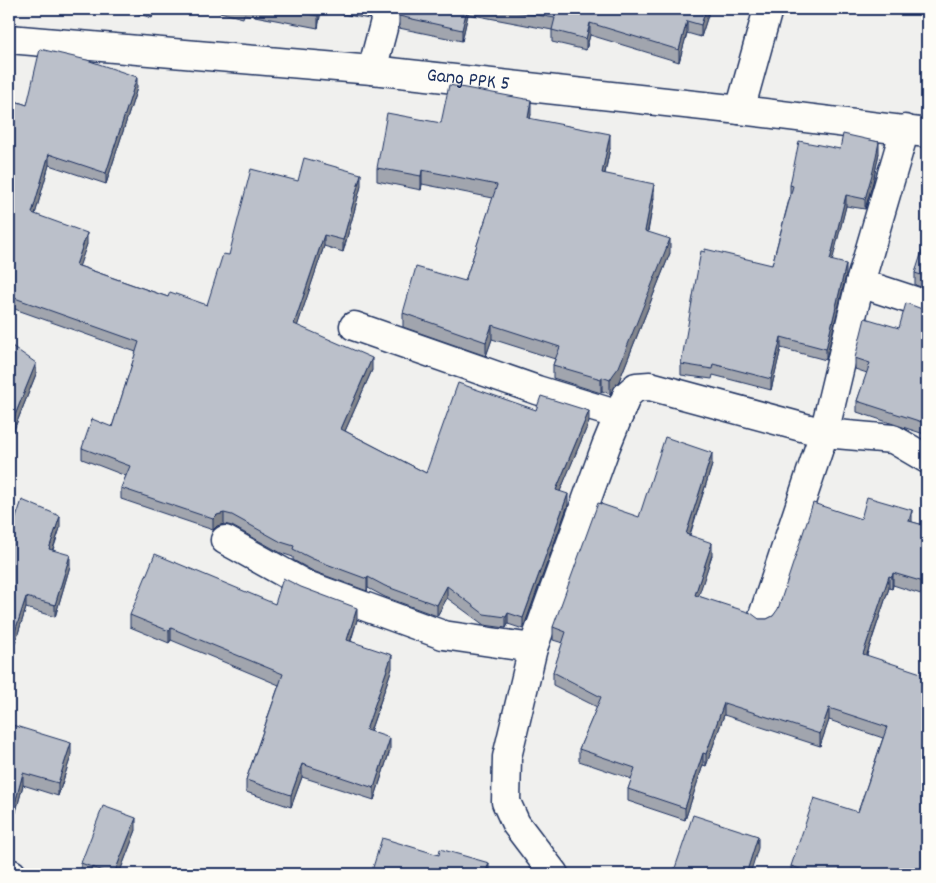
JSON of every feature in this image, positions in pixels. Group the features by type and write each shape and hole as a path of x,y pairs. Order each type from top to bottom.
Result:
{"street":[{"path":"372,70 388,9"},
{"path":"740,110 768,9"},
{"name":"Gang PPK 5","path":"9,39 372,70 916,131"},
{"path":"763,616 824,433 860,282 916,131"},
{"path":"860,282 927,304"},
{"path":"354,326 537,390 619,414"},
{"path":"554,874 516,824 506,802 507,757 533,648 606,446 627,395 636,387 650,386 824,433 893,439 927,459"},
{"path":"225,540 306,585 443,636 533,648"}],"building":[{"path":"278,9 319,9 318,16"},
{"path":"401,9 467,9 462,30 399,16"},
{"path":"501,9 706,9 701,25 687,21 679,50 590,23 586,39 552,30 555,18"},
{"path":"40,49 87,60 137,77 106,173 49,154 32,213 87,233 76,265 168,297 170,292 207,305 223,254 229,255 251,169 298,181 304,158 361,174 343,240 324,235 294,324 372,358 341,429 426,473 458,383 536,410 541,396 589,411 556,490 568,494 523,618 508,613 506,617 484,614 447,586 437,605 385,586 368,577 367,579 313,559 293,549 294,546 281,542 232,515 224,513 217,515 213,519 121,488 130,466 82,448 92,419 112,427 139,342 9,296 9,99 27,105"},
{"path":"449,85 531,100 528,118 610,134 602,173 654,184 645,231 670,239 619,367 610,380 553,365 560,347 492,325 486,342 403,313 416,267 465,281 497,185 422,170 421,176 377,168 387,113 441,123"},
{"path":"843,134 879,142 865,199 846,195 830,260 846,264 826,349 781,337 771,379 713,364 712,369 681,364 701,251 705,252 705,249 772,265 793,186 790,185 799,141 840,149"},
{"path":"925,242 927,242 927,277 915,273"},
{"path":"906,303 927,309 927,430 924,428 925,423 857,401 870,363 855,358 865,318 899,328"},
{"path":"9,344 36,363 13,420 9,419"},
{"path":"665,437 712,453 686,534 712,543 695,595 751,613 759,619 767,619 773,616 778,609 813,503 861,519 867,497 912,510 909,521 927,526 927,583 893,573 892,577 889,576 863,654 927,675 927,874 815,874 791,866 814,798 858,812 887,727 829,708 820,734 724,703 706,754 703,753 685,808 628,789 635,768 579,749 601,697 553,672 566,632 553,627 598,503 639,517"},
{"path":"22,500 60,516 49,549 70,555 55,605 26,597 9,650 9,519 15,521"},
{"path":"155,554 275,604 283,578 301,587 357,608 347,640 392,655 366,730 390,738 374,788 302,764 291,795 246,780 283,674 171,628 169,631 130,615"},
{"path":"9,724 71,743 58,783 23,773 9,826"},
{"path":"103,806 136,818 114,874 81,863"},
{"path":"693,815 758,836 746,874 673,874"},
{"path":"382,838 439,855 440,849 489,863 485,874 371,874"}]}
